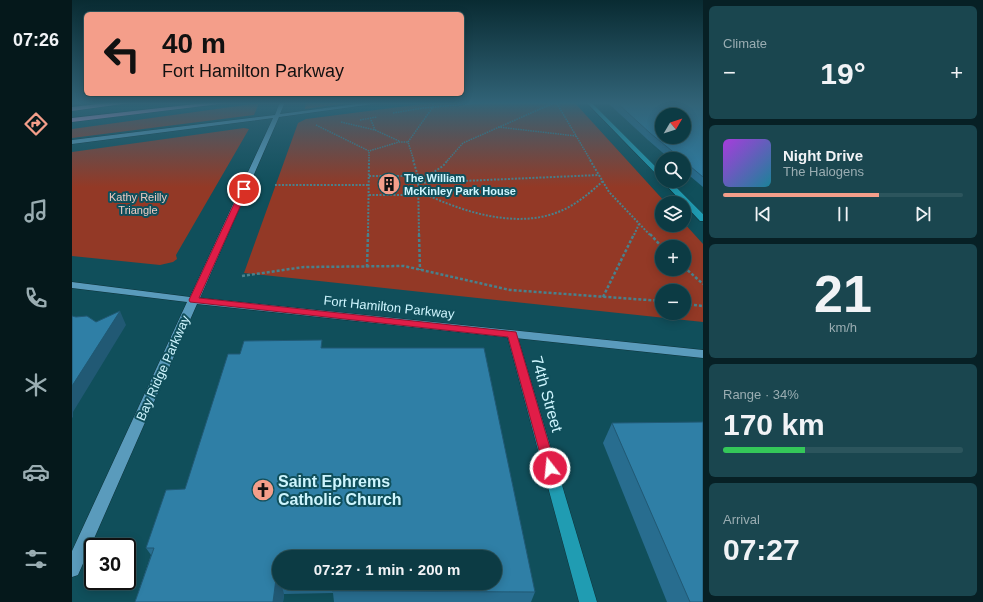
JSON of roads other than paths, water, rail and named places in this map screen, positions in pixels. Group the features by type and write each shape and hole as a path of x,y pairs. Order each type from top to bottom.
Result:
{"main road":[{"path":"72,142 166,130"},
{"name":"Bay Ridge Parkway","path":"72,569 271,130"},
{"name":"Fort Hamilton Parkway","path":"72,284 193,300 703,354"}],"street":[{"path":"616,130 655,170"},
{"path":"673,188 703,219"},
{"name":"74th Street","path":"512,334 588,602"}],"place":[{"name":"The William McKinley Park House","path":"389,184"},
{"name":"Saint Ephrems Catholic Church","path":"263,490"}],"park label":[{"name":"Kathy Reilly Triangle","path":"138,203"}]}
